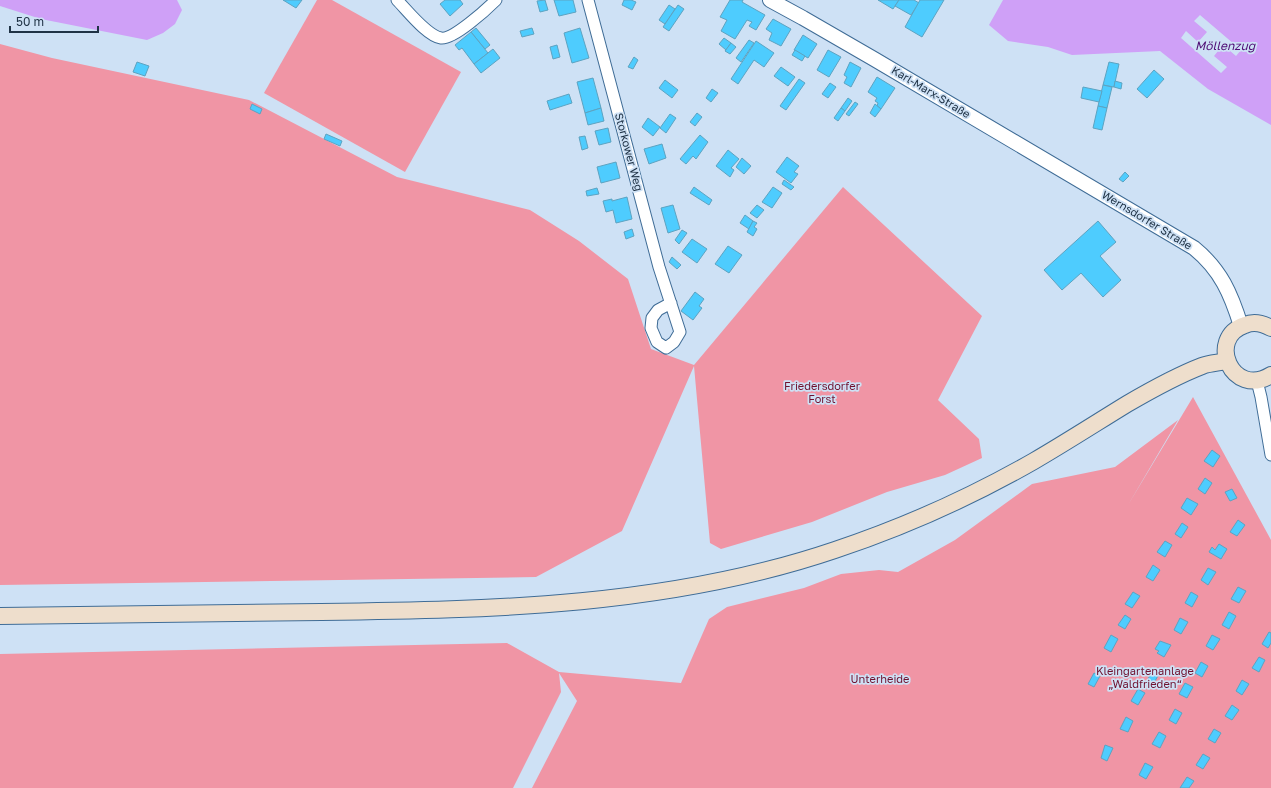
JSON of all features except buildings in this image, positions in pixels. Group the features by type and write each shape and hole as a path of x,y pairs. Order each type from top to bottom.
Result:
{"main road":[{"path":"1264,378 1244,379 1239,376 1229,367 1225,353 1226,345 1229,337 1241,326 1249,323 1257,323 1271,328"},
{"path":"0,616 360,612 498,608 601,600 671,590 754,574 836,550 892,530 943,508 1018,470 1134,400 1168,382 1203,366 1227,361"}],"street":[{"path":"397,0 424,28 441,38 456,33 496,0"},
{"name":"Storkower Weg","path":"588,0 657,260 671,303"},
{"name":"Karl-Marx-Straße","path":"770,0 874,59 1090,186"},
{"name":"Wernsdorfer Straße","path":"1090,186 1186,242 1201,254 1218,273 1230,293 1241,326"},
{"path":"1264,378 1261,397 1271,455"}],"green space":[{"path":"317,0 332,0 461,72 405,172 264,93"},
{"name":"Friedersdorfer Forst","path":"0,44 52,58 249,100 397,177 530,210 579,241 628,279 651,349 694,365 843,187 982,316 938,400 979,439 982,458 945,475 887,492 812,522 721,549 710,543 694,366 622,531 536,577 0,585"},
{"path":"1193,397 1271,540 1271,788 532,788 577,701 559,673 561,692 513,788 0,788 0,654 507,643 559,672 681,683 709,619 727,607 804,588 841,574 879,570 898,572 955,540 1032,484 1115,467 1178,420 1128,505"}],"water":[{"path":"0,0 177,0 182,10 175,24 163,33 147,40 41,19 0,6"},
{"name":"Möllenzug","path":"1003,0 1271,0 1271,125 1208,89 1160,51 1072,55 1048,47 1008,41 989,25"}],"pier":[{"path":"1200,15 1241,50 1236,56 1223,45 1214,56 1227,67 1221,73 1181,38 1186,31 1198,42 1207,32 1194,21"}],"park label":[{"name":"Kleingartenanlage „Waldfrieden“","path":"1145,677"},
{"name":"Unterheide","path":"880,679"}]}
